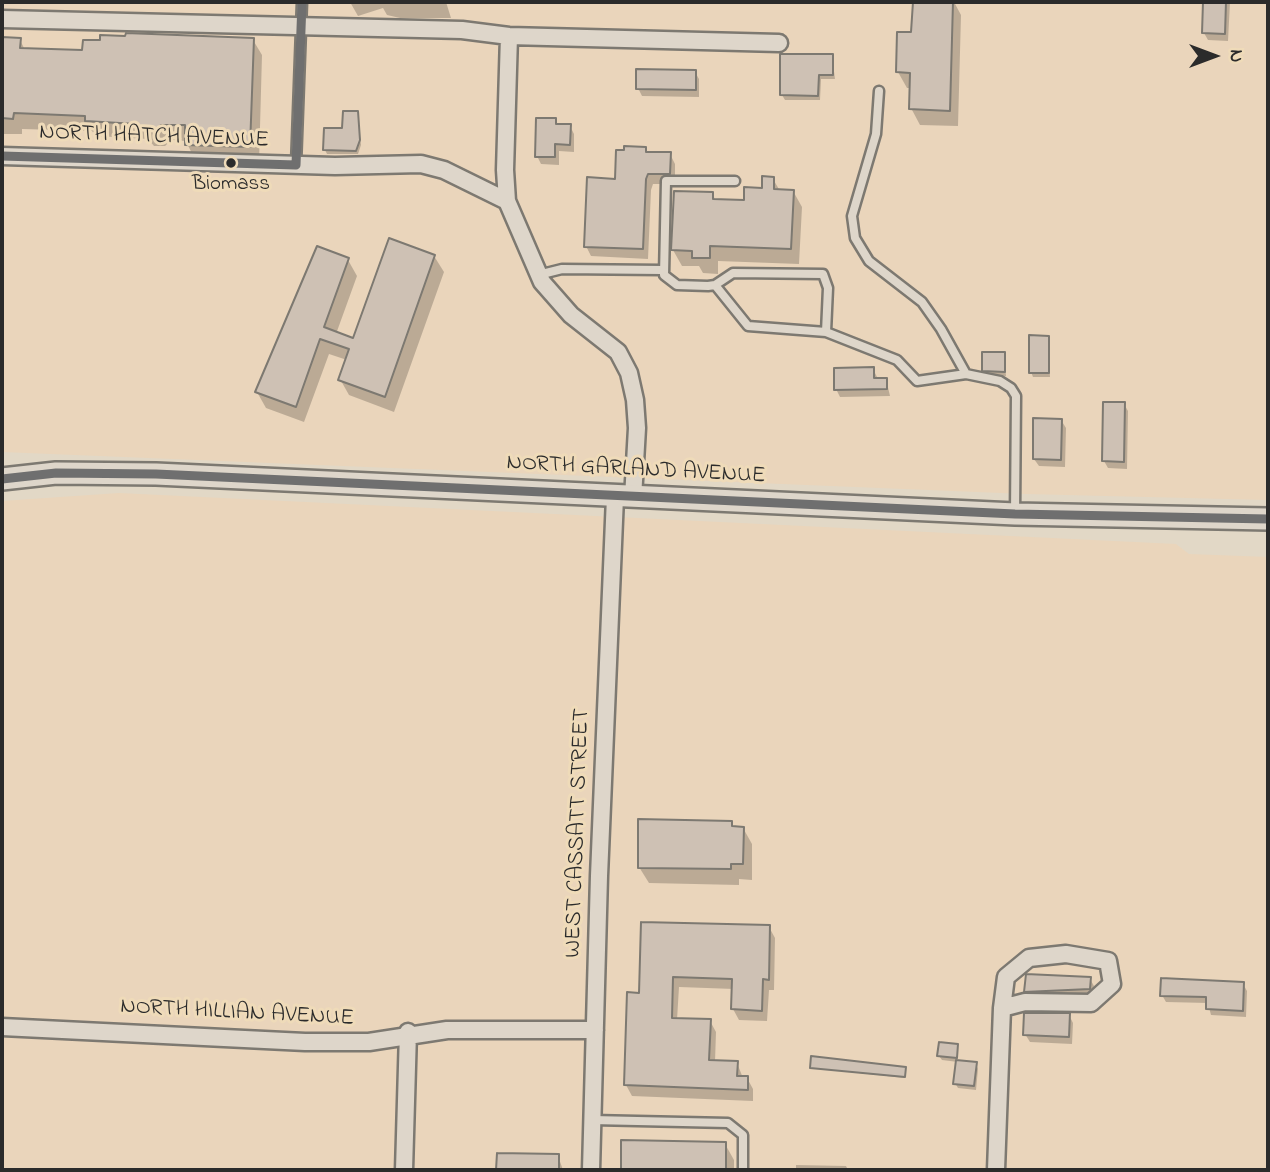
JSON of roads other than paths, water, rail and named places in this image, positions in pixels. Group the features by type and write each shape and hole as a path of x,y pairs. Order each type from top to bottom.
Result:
{"main road":[{"name":"NORTH GARLAND AVENUE","path":"2,479 56,473 156,474 1015,514 1268,519"}],"street":[{"path":"2,19 462,30 509,36 779,43"},
{"name":"WEST CASSATT STREET","path":"509,36 505,170 507,201 538,275 563,307 618,352 629,373 635,400 637,428 624,497 595,1030 591,1170"},
{"name":"NORTH HATCH AVENUE","path":"2,156 296,165 421,164 444,170 507,201"},
{"path":"996,1170 1002,1008 1006,977 1029,958 1066,954 1108,961 1112,984 1091,1003 1025,1002 1002,1008"},
{"name":"NORTH HILLIAN AVENUE","path":"2,1027 305,1042 369,1042 408,1033 494,1028 595,1030"},
{"path":"404,1170 408,1033"}],"lane":[{"path":"296,165 302,2"},
{"path":"879,91 876,134 852,216 855,238 869,261 922,302 941,329 966,374"},
{"path":"735,181 666,181 662,270 667,280 677,285 715,285 733,273 823,274 828,288 826,332"},
{"path":"538,275 562,269 662,270"},
{"path":"715,285 748,326 826,332 897,360 917,381 966,374 1000,381 1011,388 1016,396 1015,514"},
{"path":"592,1120 728,1123 743,1135 743,1170"}],"place":[{"name":"Biomass","path":"231,163"}]}
